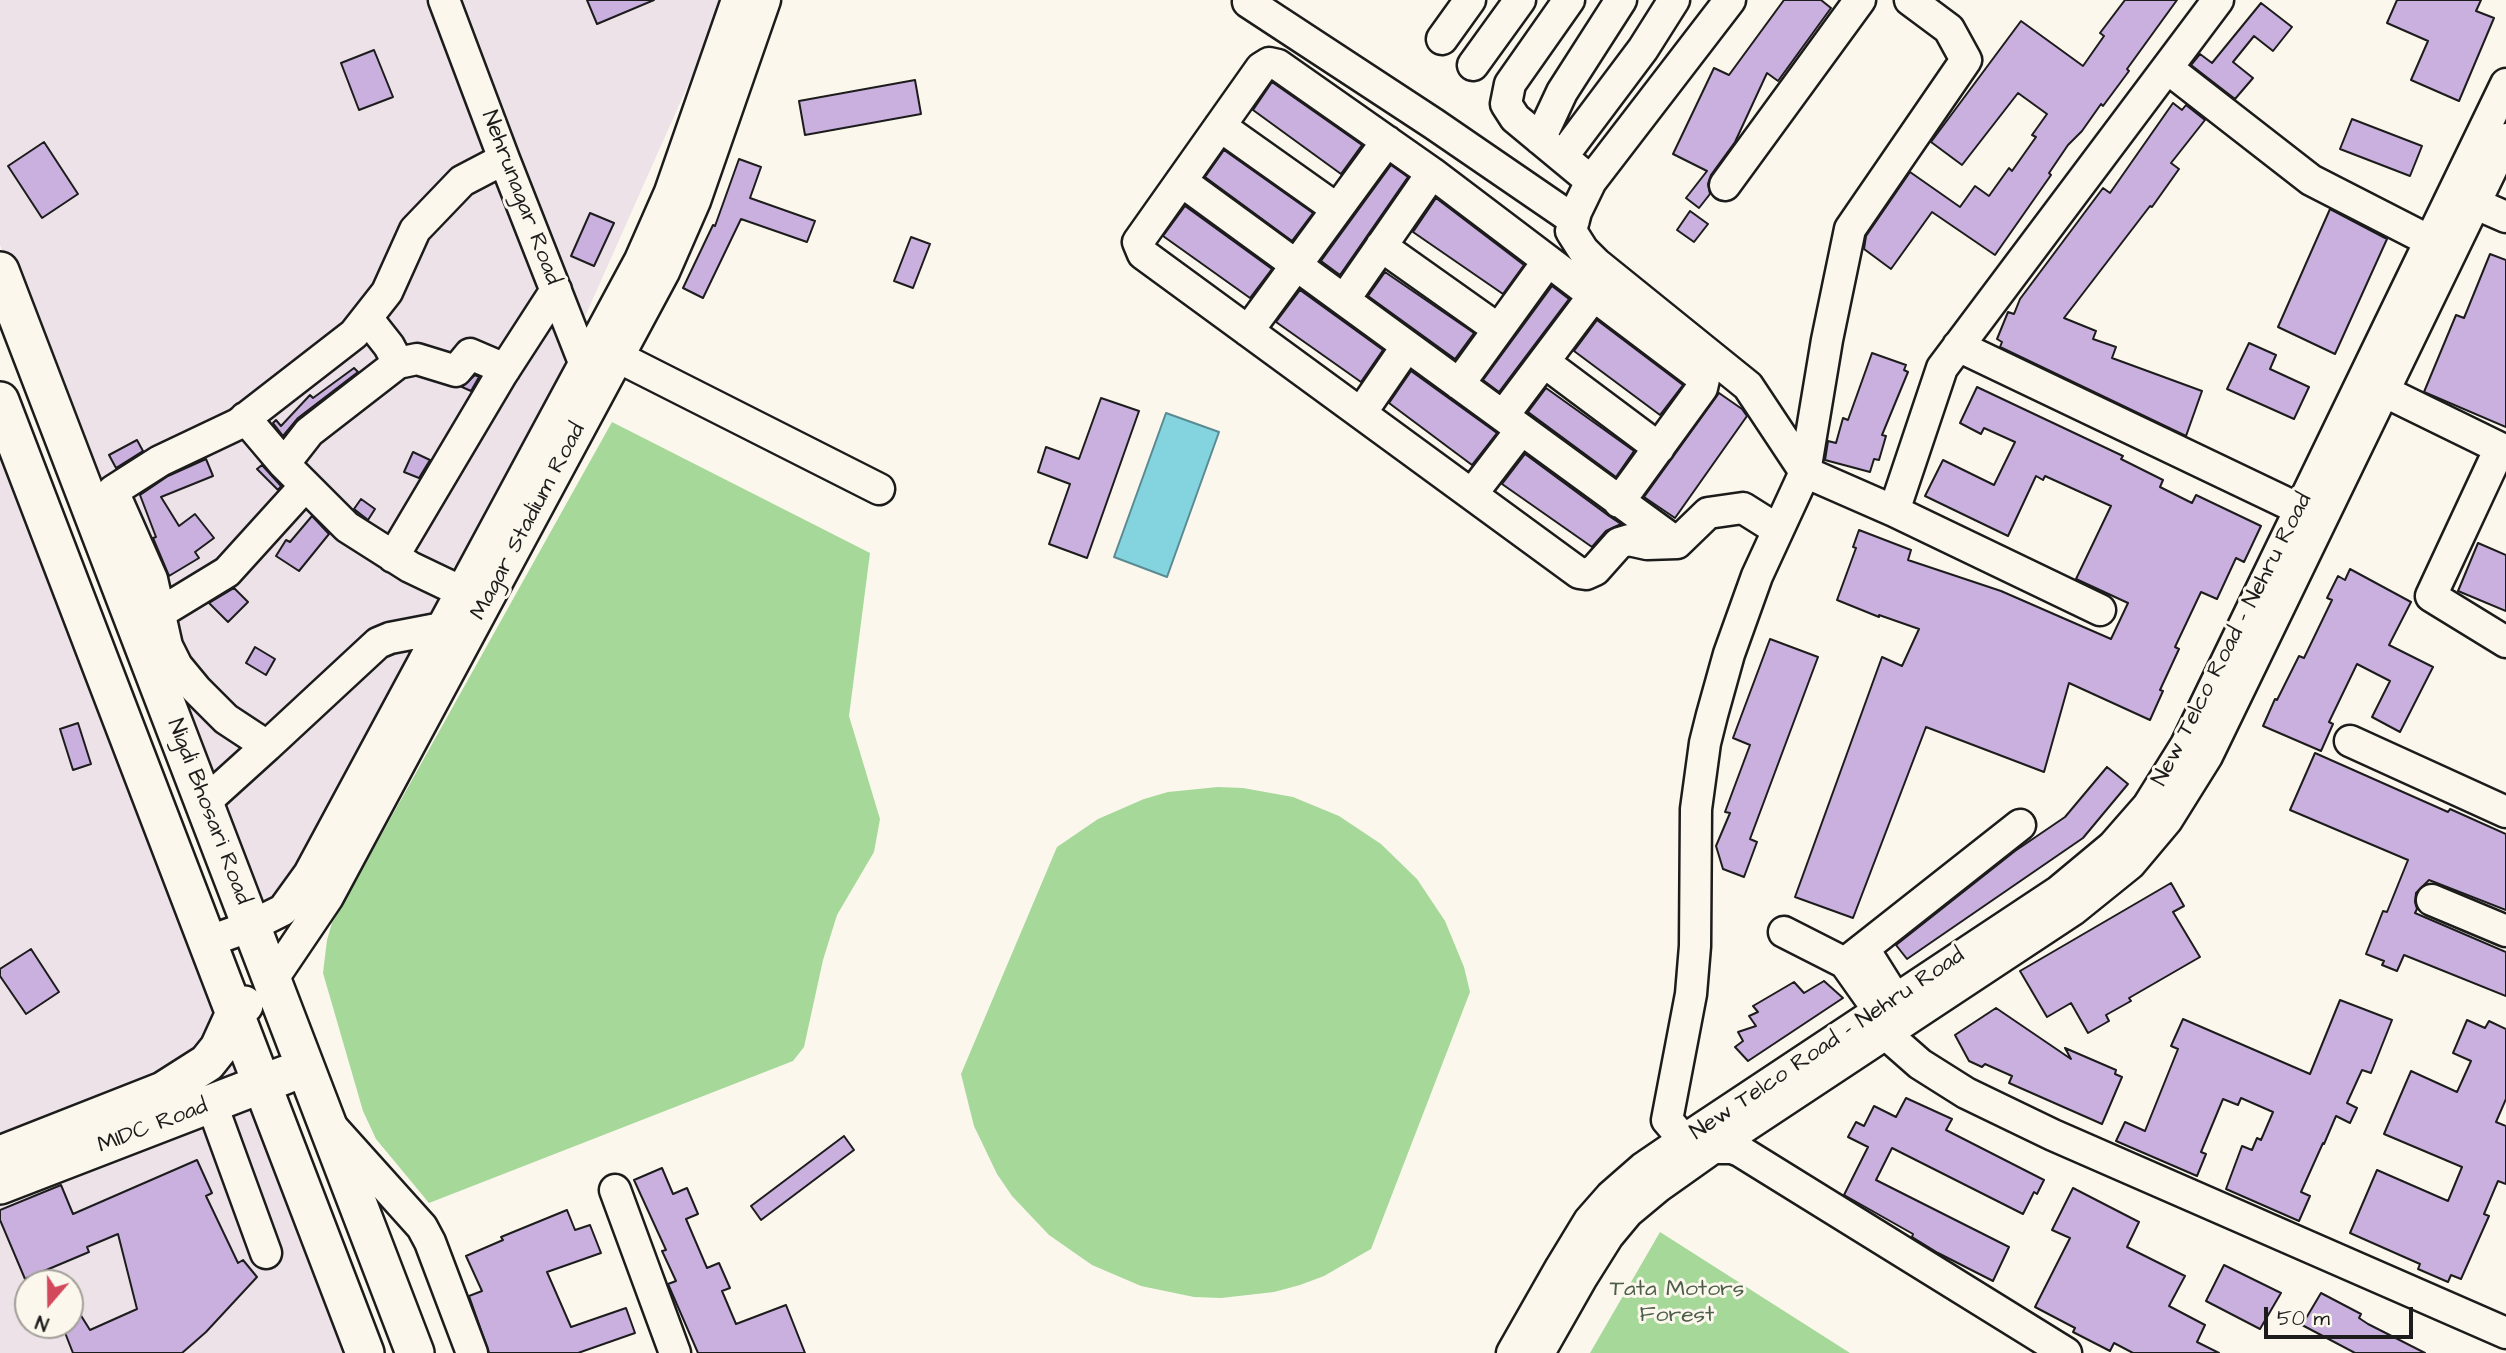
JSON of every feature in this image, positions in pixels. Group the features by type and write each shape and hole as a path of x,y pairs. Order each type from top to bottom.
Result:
{"main road":[{"name":"Nigdi Bhosari Road","path":"0,271 164,664 204,803 415,1353"},
{"name":"Nigdi Bhosari Road","path":"0,401 365,1353"},
{"name":"Magar Stadium Road","path":"235,1013 272,980"},
{"path":"0,1155 163,1091 206,1063 219,1048 235,1013"},
{"name":"MIDC Road","path":"0,1185 306,1068"}],"street":[{"name":"Nehrunagar Road","path":"444,0 597,396"},
{"name":"Magar Stadium Road","path":"272,980 328,897 585,363 658,222 737,0"},
{"name":"Magar Stadium Road","path":"207,942 251,926 283,910 309,874 442,628 474,598 597,396 682,233 765,0"},
{"path":"1442,39 1469,0"},
{"path":"1473,65 1520,0"},
{"path":"1569,0 1510,84 1506,104 1509,112 1591,181"},
{"path":"1551,148 1562,92 1621,0"},
{"path":"1551,148 1643,49 1674,0"},
{"path":"1730,0 1591,181 1571,231 1583,250 1748,386 1805,472 1894,511 2100,610"},
{"path":"1725,185 1860,0"},
{"path":"1910,0 1949,29 1966,60 1850,229 1805,472 1757,576 1729,654 1705,743 1696,809 1695,946 1691,994 1684,1042 1667,1120 1671,1128 1684,1140 1713,1148 1732,1148 1750,1156 2066,1353"},
{"path":"1894,511 1942,368 2218,0"},
{"path":"1248,2 1574,220"},
{"path":"1619,502 1702,388 1704,379 1387,141 1278,65 1269,63 1261,68 1138,242 1143,254 1580,573 1587,574 1595,569 1619,543 1629,540 1647,544 1677,543 1708,513 1743,508 1778,530"},
{"path":"2167,68 2311,180 2430,241"},
{"name":"New Telco Road - Nehru Road","path":"2373,386 2430,241 2477,188 2506,85"},
{"path":"1220,126 1336,209"},
{"name":"New Telco Road - Nehru Road","path":"1512,1353 1589,1221 1611,1196 1643,1168 1884,1015 2073,910 2130,863 2143,830 2167,821 2207,756 2311,514 2373,386 2477,188 2506,139"},
{"path":"1248,331 1387,141"},
{"path":"267,746 226,719 164,664 167,646 152,579 113,491 160,461 238,424 354,334 387,292 415,230 462,181 504,159"},
{"path":"1344,300 1432,173"},
{"path":"1181,181 1677,543"},
{"path":"2477,188 2506,217"},
{"path":"1381,246 1498,330"},
{"path":"1459,384 1548,261"},
{"path":"394,557 505,369 556,290"},
{"path":"1472,494 1544,362 1594,295"},
{"path":"367,318 398,363"},
{"path":"1360,413 1407,346"},
{"path":"1958,346 2311,514"},
{"path":"284,464 309,432 398,363 416,359 456,371 470,354 505,369"},
{"path":"618,357 879,489"},
{"path":"1544,362 1659,448"},
{"path":"2373,386 2503,450 2431,597 2506,642"},
{"path":"245,418 284,464 347,527 394,557 474,598"},
{"path":"158,614 227,572 305,486"},
{"path":"204,803 378,643 390,638 442,628"},
{"path":"2350,741 2506,812"},
{"path":"1854,956 2020,825"},
{"path":"2432,900 2506,931"},
{"path":"1784,932 1854,956 1884,1015 1920,1064 1966,1093 2053,1135 2506,1333"},
{"name":"New Telco Road - Nehru Road","path":"1539,1353 1608,1236 1628,1212 1884,1015"},
{"path":"212,1105 267,1253"},
{"path":"326,1120 422,1227 472,1353"},
{"path":"615,1191 675,1353"}],"shaded area":[{"path":"0,0 722,0 691,78 536,427 261,925 0,245"},
{"path":"0,409 346,1353 0,1353"}],"green space":[{"path":"612,422 870,553 849,716 880,819 874,852 837,915 823,960 804,1047 793,1061 429,1203 376,1139 363,1111 323,973 327,940 332,923"},
{"path":"1218,787 1243,788 1293,797 1339,816 1381,844 1417,879 1445,921 1464,967 1470,992 1371,1249 1324,1276 1300,1285 1274,1292 1221,1298 1194,1297 1141,1286 1092,1265 1049,1235 1012,1196 997,1174 974,1126 961,1074 1057,847 1098,819 1144,799 1168,792"},
{"name":"Tata Motors Forest","path":"1660,1232 1850,1353 1590,1353"}],"water":[{"path":"1166,413 1219,432 1167,577 1114,557"}],"building":[{"path":"587,0 654,0 597,24"},
{"path":"1784,0 1821,0 1831,8 1778,81 1767,73 1735,142 1711,175 1708,184 1710,194 1699,208 1686,198 1707,171 1673,154 1714,68 1729,75"},
{"path":"2125,0 2177,0 2103,106 2101,104 2082,131 2068,145 2049,173 2051,175 1995,255 1932,212 1891,269 1864,249 1866,236 1910,172 1960,207 1975,186 1989,196 2009,168 2012,171 2036,137 2032,135 2047,114 2018,93 1962,165 1931,142 2021,21 2083,66 2104,36 2100,33"},
{"path":"2397,0 2481,0 2476,11 2494,18 2459,101 2411,80 2428,41 2387,23"},
{"path":"2261,3 2292,27 2273,51 2254,36 2233,62 2253,78 2235,99 2191,65 2200,54 2212,63"},
{"path":"374,50 393,97 359,110 341,63"},
{"path":"915,80 921,114 805,135 799,101"},
{"path":"1272,82 1362,145 1341,174 1253,110"},
{"path":"2173,103 2182,110 2186,105 2205,120 2171,163 2179,169 2152,207 2150,206 2064,318 2096,331 2093,339 2116,347 2112,358 2202,391 2186,436 2000,347 2002,342 1997,339 2008,312 2014,314 2020,299 2103,188 2110,193"},
{"path":"2352,119 2422,146 2410,176 2340,149"},
{"path":"44,142 78,194 42,218 8,166"},
{"path":"1224,150 1313,213 1292,241 1205,177"},
{"path":"739,159 761,167 750,198 815,221 807,242 741,219 703,298 683,288 713,225 715,226"},
{"path":"1391,165 1408,177 1340,275 1321,261"},
{"path":"1436,198 1524,265 1503,294 1413,232"},
{"path":"1185,206 1272,269 1250,298 1163,236"},
{"path":"2330,209 2387,239 2335,354 2278,327"},
{"path":"1690,211 1708,224 1694,242 1677,230"},
{"path":"590,213 614,223 594,266 571,256"},
{"path":"911,237 930,244 913,288 894,281"},
{"path":"2490,254 2506,260 2506,427 2424,392 2456,315 2464,318"},
{"path":"1385,272 1474,333 1455,359 1368,296"},
{"path":"1552,286 1569,299 1499,392 1483,380"},
{"path":"1300,290 1383,350 1361,382 1276,322"},
{"path":"1597,320 1683,385 1660,415 1574,351"},
{"path":"2249,343 2276,355 2270,369 2309,387 2294,419 2227,389"},
{"path":"1872,353 1906,365 1904,370 1908,372 1882,435 1886,436 1879,460 1874,459 1870,472 1825,460 1828,441 1836,443 1843,418 1848,420"},
{"path":"354,368 358,372 298,418 283,436 273,423 276,420 281,426 310,395 313,398"},
{"path":"1411,371 1497,433 1472,465 1389,403"},
{"path":"475,375 479,377 471,391 462,387"},
{"path":"1977,387 2123,456 2121,459 2163,480 2160,487 2192,503 2196,495 2261,526 2244,562 2236,558 2217,599 2201,592 2175,647 2179,649 2150,720 2069,683 2044,772 1926,727 1853,918 1795,897 1882,657 1902,666 1919,629 1837,600 1856,548 1853,547 1859,530 1911,550 1908,560 2001,591 2111,639 2128,603 2076,579 2111,506 2045,476 2043,480 2036,476 2008,536 1925,496 1943,460 1994,485 2015,442 1984,428 1981,434 1960,423"},
{"path":"1546,388 1634,451 1616,477 1528,412"},
{"path":"1719,393 1742,409 1747,416 1675,518 1644,497"},
{"path":"1101,398 1139,411 1087,558 1049,544 1070,484 1038,472 1046,447 1079,459"},
{"path":"137,440 143,451 116,468 109,455"},
{"path":"413,452 430,460 419,478 404,472"},
{"path":"1525,454 1621,524 1606,531 1592,547 1502,484"},
{"path":"206,459 213,476 161,497 179,526 195,514 214,538 195,552 199,558 169,576 153,538 156,537 140,495 168,476"},
{"path":"262,465 281,486 278,490 257,469"},
{"path":"361,499 375,509 368,520 354,509"},
{"path":"312,516 329,534 299,571 276,556 286,540 290,542"},
{"path":"2478,543 2506,555 2506,611 2458,591"},
{"path":"2350,569 2411,602 2389,645 2433,667 2400,732 2372,717 2390,681 2357,664 2329,722 2333,724 2321,751 2263,726 2299,656 2304,658 2332,600 2327,598 2338,576 2345,580"},
{"path":"234,588 248,602 228,622 209,603"},
{"path":"1770,639 1818,657 1750,839 1757,842 1744,877 1723,869 1716,846 1730,813 1725,812 1750,745 1733,738"},
{"path":"255,647 275,659 266,675 246,663"},
{"path":"78,723 91,764 73,770 60,729"},
{"path":"2315,753 2448,812 2450,809 2506,834 2506,910 2429,880 2416,893 2415,913 2506,952 2506,996 2404,955 2397,971 2382,965 2384,961 2366,954 2408,860 2290,810"},
{"path":"2107,767 2128,784 2083,838 1907,959 1896,945 2015,851 2065,817"},
{"path":"2171,883 2184,906 2173,912 2200,957 2129,998 2131,1001 2106,1015 2109,1021 2088,1033 2071,1003 2047,1017 2020,971"},
{"path":"31,949 59,992 26,1014 0,976 0,969"},
{"path":"1824,981 1843,998 1748,1061 1735,1047 1743,1041 1738,1032 1756,1026 1749,1016 1758,1012 1753,1006 1794,982 1804,993"},
{"path":"2340,1000 2392,1020 2371,1073 2362,1070 2347,1103 2357,1108 2350,1123 2336,1116 2323,1143 2301,1192 2310,1196 2299,1221 2226,1189 2242,1146 2252,1150 2257,1138 2261,1140 2273,1112 2241,1098 2238,1105 2223,1099 2201,1152 2206,1154 2197,1176 2116,1141 2125,1122 2145,1131 2178,1049 2171,1046 2183,1019 2310,1074"},
{"path":"1996,1008 2071,1059 2065,1048 2116,1070 2115,1074 2122,1077 2102,1124 2009,1083 2012,1076 1985,1064 1982,1067 1969,1061 1955,1035"},
{"path":"2467,1020 2485,1028 2489,1021 2506,1029 2506,1099 2496,1122 2506,1126 2506,1184 2498,1181 2484,1214 2489,1216 2461,1279 2451,1275 2448,1282 2418,1269 2420,1264 2350,1233 2377,1170 2448,1201 2462,1167 2384,1134 2411,1071 2457,1092 2471,1061 2453,1053"},
{"path":"1906,1098 1952,1119 1946,1130 2044,1180 2037,1194 2034,1192 2023,1214 1892,1148 1876,1180 2009,1247 1993,1281 1938,1253 1912,1237 1913,1234 1844,1195 1868,1147 1848,1137 1856,1122 1864,1126 1874,1106 1896,1117"},
{"path":"844,1136 854,1150 761,1220 751,1206"},
{"path":"197,1160 212,1193 206,1196 238,1263 243,1260 257,1277 206,1332 182,1353 73,1353 68,1339 84,1339 84,1320 90,1330 137,1309 118,1234 87,1247 89,1252 49,1269 21,1269 0,1220 0,1210 61,1185 73,1214"},
{"path":"662,1168 673,1194 687,1188 698,1214 686,1219 707,1268 719,1263 730,1288 722,1291 736,1324 786,1305 805,1353 698,1353 668,1284 676,1281 662,1251 666,1250 634,1180"},
{"path":"2073,1188 2139,1222 2127,1247 2185,1276 2169,1306 2205,1325 2197,1342 2219,1353 2133,1353 2114,1343 2110,1351 2073,1332 2075,1328 2035,1307 2070,1238 2052,1230"},
{"path":"567,1210 575,1230 590,1225 601,1253 547,1272 571,1327 626,1308 635,1333 578,1353 489,1353 469,1296 482,1291 466,1256 503,1240 501,1237"},
{"path":"2224,1265 2281,1293 2260,1329 2206,1301"},
{"path":"2321,1293 2361,1314 2359,1318 2368,1324 2425,1353 2355,1353 2302,1325"}]}
